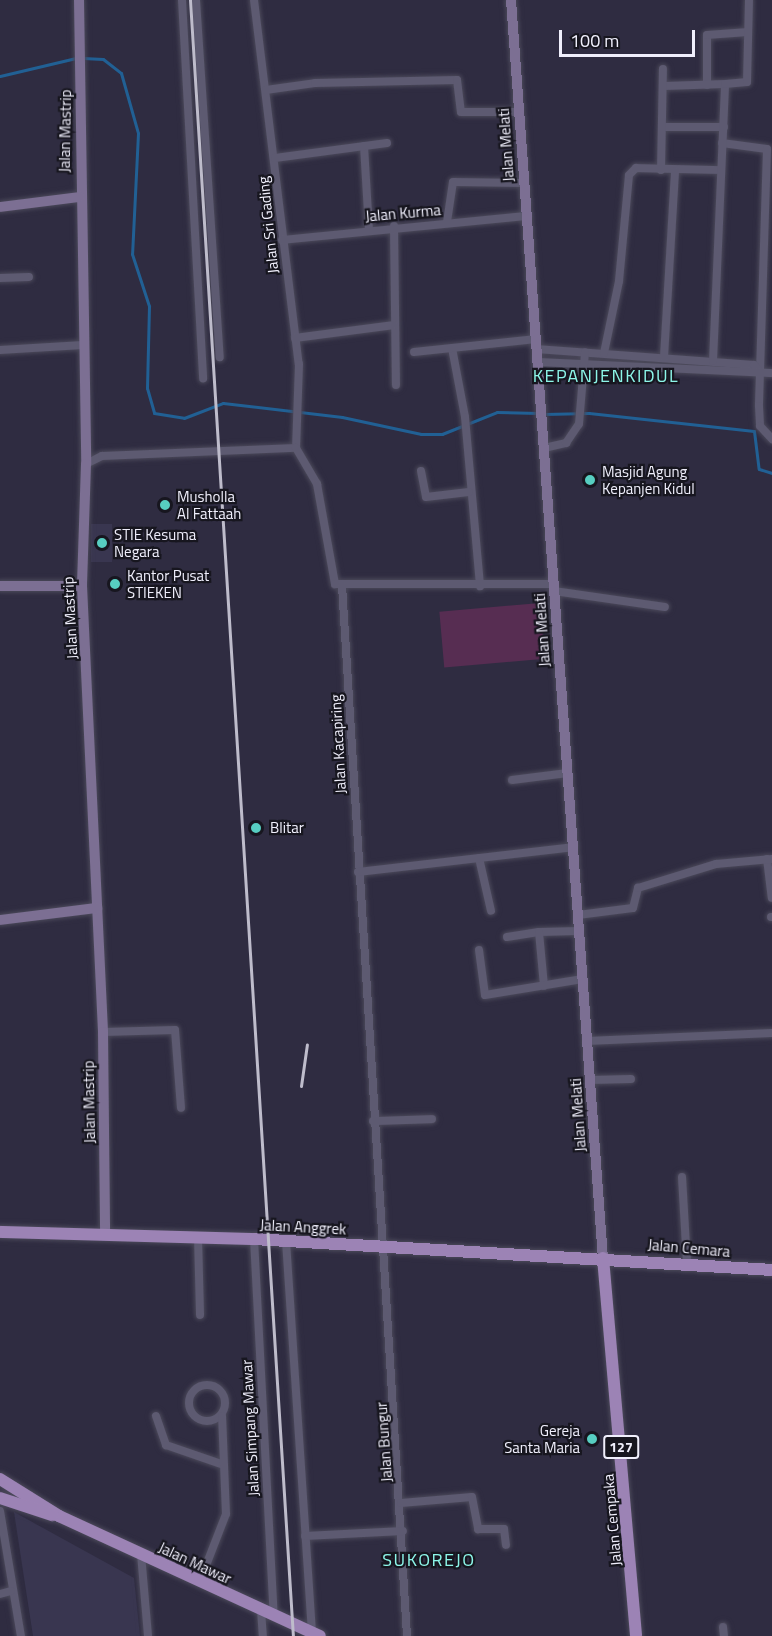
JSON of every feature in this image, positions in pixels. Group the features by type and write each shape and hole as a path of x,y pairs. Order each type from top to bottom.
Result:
{"main road":[{"name":"Jalan Mastrip","path":"79,0 79,197 86,449 82,586 103,1032 105,1233"},
{"name":"Jalan Melati","path":"511,0 603,1258"},
{"path":"0,207 79,197"},
{"path":"0,586 82,586"},
{"path":"0,920 97,908"},
{"name":"Jalan Anggrek","path":"0,1232 105,1233 254,1239 603,1258"},
{"name":"Jalan Cemara","path":"603,1258 772,1270"},
{"name":"Jalan Cempaka","path":"603,1258 636,1636"},
{"name":"Jalan Mawar","path":"0,1479 59,1516 310,1634"},
{"name":"Jalan Mawar","path":"0,1498 59,1516"}],"street":[{"path":"182,0 203,378"},
{"path":"196,0 220,357"},
{"name":"Jalan Sri Gading","path":"254,0 275,158 282,240 295,338 301,403 296,448"},
{"path":"664,86 747,81 749,0"},
{"path":"707,85 707,35 748,32"},
{"path":"661,170 665,127 663,69"},
{"path":"266,90 315,83 457,80 461,112 519,112"},
{"path":"713,361 719,171 724,127 725,84"},
{"path":"665,127 724,127"},
{"path":"275,158 387,143"},
{"path":"722,143 767,149 768,270 760,372 759,426 772,440"},
{"path":"364,146 369,229"},
{"path":"604,353 619,280 629,175 636,168 719,171"},
{"path":"664,357 675,171"},
{"path":"447,222 453,182 524,183"},
{"name":"Jalan Kurma","path":"282,240 394,226 527,216"},
{"path":"394,226 396,385"},
{"path":"0,278 29,277"},
{"path":"295,338 394,325"},
{"path":"414,351 536,344 585,352 754,365 760,372"},
{"path":"0,350 83,345"},
{"path":"452,348 465,417 469,492 480,586"},
{"path":"544,447 566,443 579,415 585,352"},
{"path":"695,371 696,360"},
{"path":"537,362 772,373"},
{"path":"86,464 102,456 296,448"},
{"name":"Jalan Kacapiring","path":"296,448 317,484 333,583 342,585 373,1121 384,1247"},
{"path":"86,449 102,456"},
{"path":"420,471 426,497 469,492"},
{"path":"342,585 554,587 664,607"},
{"path":"512,780 568,773"},
{"path":"358,872 573,847"},
{"path":"479,858 491,911"},
{"path":"578,915 633,908 642,886 716,864 770,859 772,898"},
{"path":"507,937 539,932 579,931"},
{"path":"539,932 544,986"},
{"path":"479,950 485,995 583,979"},
{"path":"103,1032 175,1030 181,1108"},
{"path":"587,1041 772,1033"},
{"path":"590,1080 631,1079"},
{"path":"373,1121 432,1119"},
{"path":"682,1177 687,1263"},
{"path":"198,1237 200,1315"},
{"name":"Jalan Simpang Mawar","path":"254,1239 274,1616"},
{"path":"286,1241 310,1634"},
{"name":"Jalan Bungur","path":"384,1247 403,1532 407,1636"},
{"path":"200,1581 226,1514 222,1416 225,1399 220,1389 196,1389 190,1404 196,1418 222,1416"},
{"path":"156,1416 166,1445 224,1465"},
{"path":"401,1503 472,1497 478,1529 504,1528 506,1545"},
{"path":"0,1511 4,1567 21,1636"},
{"path":"305,1536 403,1532"},
{"path":"141,1554 148,1636"},
{"path":"0,1594 11,1591"},
{"path":"261,1610 263,1636"}],"shaded area":[{"name":"STIE Kesuma Negara","path":"91,524 112,524 112,562 91,562"},
{"path":"540,603 545,659 444,668 439,612"},
{"path":"14,1512 134,1578 140,1636 33,1636"}],"waterway":[{"path":"0,76 76,58"},
{"path":"83,58 103,59 121,73 138,133 132,254 149,306 147,388 154,413 184,418 223,403 342,417 421,434 442,434 497,412 538,413"},
{"path":"545,414 589,413 754,431 759,469 772,473"}],"railway":[{"path":"190,0 293,1636"},
{"path":"301,1086 307,1044"}],"place":[{"name":"Masjid Agung Kepanjen Kidul","path":"590,480"},
{"name":"Musholla Al Fattaah","path":"165,505"},
{"name":"STIE Kesuma Negara","path":"102,543"},
{"name":"Kantor Pusat STIEKEN","path":"115,584"},
{"name":"Blitar","path":"256,828"},
{"name":"Gereja Santa Maria","path":"592,1439"}],"district":[{"name":"KEPANJENKIDUL","path":"606,376"},
{"name":"SUKOREJO","path":"429,1560"}]}
